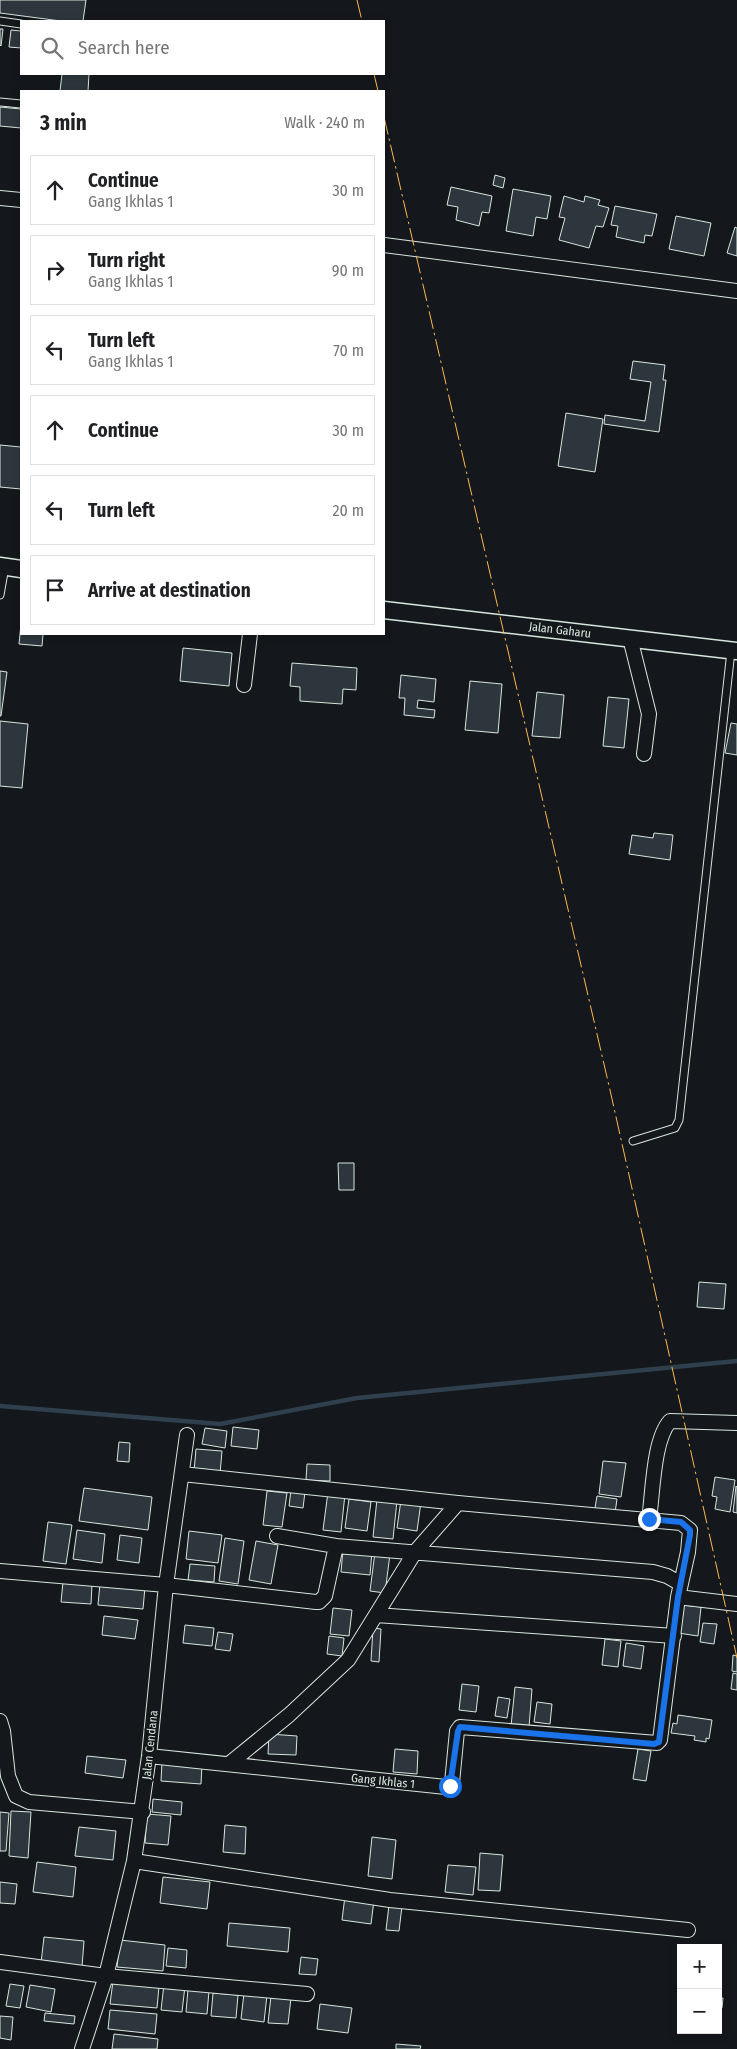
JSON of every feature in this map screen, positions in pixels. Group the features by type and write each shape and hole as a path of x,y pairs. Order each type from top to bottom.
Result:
{"street":[{"path":"0,198 20,200"},
{"path":"385,245 737,291"},
{"path":"2,566 20,568"},
{"name":"Jalan Gaharu","path":"385,610 734,651"},
{"path":"244,685 250,635"},
{"path":"630,638 650,714 644,754"},
{"path":"182,1474 458,1503 649,1519 657,1456 664,1428 670,1421 737,1423"},
{"name":"Jalan Cendana","path":"82,2049 106,1976 134,1861 143,1812 166,1585 187,1435"},
{"path":"229,1764 289,1716 348,1660 415,1552 458,1503"},
{"name":"Gang Ikhlas 1","path":"149,1756 446,1787 452,1783 460,1727 657,1743 660,1740 690,1530 681,1522 649,1519"},
{"path":"277,1536 336,1546 653,1572 667,1576 680,1591 737,1604"},
{"path":"0,1571 166,1585 319,1602 325,1596 336,1546"},
{"path":"376,1615 674,1636"},
{"path":"0,1721 3,1731 8,1776 16,1796 29,1802 143,1812"},
{"path":"134,1861 390,1900 688,1930"},
{"path":"0,1962 106,1976 307,1994"}],"lane":[{"path":"0,21 20,24"},
{"path":"0,102 20,104"},
{"path":"0,595 2,566"},
{"path":"633,1141 675,1128 680,1120 734,651"}],"building":[{"path":"0,0 86,0 83,20 53,20 0,13"},
{"path":"0,29 3,29 1,46 0,45"},
{"path":"11,30 20,31 20,48 9,47"},
{"path":"62,75 89,75 88,90 60,90"},
{"path":"0,107 20,109 20,128 0,126"},
{"path":"495,175 505,178 503,188 493,185"},
{"path":"451,187 492,196 489,213 482,212 479,226 456,220 458,207 447,205"},
{"path":"513,189 551,196 547,219 536,217 533,236 506,231"},
{"path":"564,196 584,202 585,196 600,200 598,205 609,208 603,227 596,226 589,248 559,240 565,218 559,217"},
{"path":"615,206 657,214 652,236 645,235 644,243 616,237 618,226 611,225"},
{"path":"676,216 711,223 704,256 669,249"},
{"path":"735,227 737,228 737,256 727,253"},
{"path":"633,361 665,365 663,380 666,380 659,432 604,424 605,415 645,421 651,382 630,379"},
{"path":"566,413 603,419 595,472 558,466"},
{"path":"0,445 20,447 20,489 0,487"},
{"path":"20,634 43,635 42,646 19,644"},
{"path":"183,648 232,653 229,686 180,681"},
{"path":"292,663 357,668 356,690 343,689 342,704 300,701 300,687 290,686"},
{"path":"0,671 7,672 1,716 0,716"},
{"path":"401,675 436,679 434,702 418,700 417,708 435,710 434,718 404,715 405,698 399,698"},
{"path":"470,681 502,684 498,733 465,730"},
{"path":"537,692 564,695 560,738 532,736"},
{"path":"608,697 629,699 624,748 603,746"},
{"path":"0,721 28,724 22,788 0,786"},
{"path":"731,723 737,724 737,755 725,753"},
{"path":"654,833 673,835 670,860 629,854 632,835 653,838"},
{"path":"338,1163 354,1163 354,1190 339,1190"},
{"path":"699,1282 726,1284 724,1309 697,1307"},
{"path":"233,1427 259,1430 257,1449 231,1446"},
{"path":"205,1428 227,1431 225,1448 202,1444"},
{"path":"119,1442 130,1443 129,1462 117,1461"},
{"path":"196,1449 222,1451 220,1474 194,1471"},
{"path":"603,1461 626,1463 621,1497 599,1494"},
{"path":"307,1464 330,1465 330,1481 306,1480"},
{"path":"715,1477 735,1480 730,1512 715,1509 717,1497 712,1496"},
{"path":"737,1487 737,1513 733,1512"},
{"path":"84,1488 152,1497 148,1530 79,1521"},
{"path":"291,1490 305,1492 303,1508 289,1506"},
{"path":"267,1491 287,1493 282,1527 263,1525"},
{"path":"328,1492 345,1494 341,1532 323,1530"},
{"path":"597,1496 617,1499 615,1513 594,1514"},
{"path":"349,1499 371,1502 367,1531 345,1528"},
{"path":"377,1499 397,1501 393,1539 373,1537"},
{"path":"401,1500 421,1502 417,1531 397,1528"},
{"path":"48,1522 72,1525 66,1564 43,1561"},
{"path":"77,1530 105,1534 102,1563 73,1559"},
{"path":"189,1531 222,1535 218,1563 186,1559"},
{"path":"120,1535 142,1538 139,1563 117,1560"},
{"path":"225,1538 244,1541 238,1584 219,1581"},
{"path":"256,1541 278,1545 271,1584 249,1580"},
{"path":"343,1549 372,1552 370,1575 341,1572"},
{"path":"375,1552 390,1554 385,1593 370,1591"},
{"path":"190,1564 215,1566 214,1582 188,1580"},
{"path":"63,1582 92,1584 91,1604 61,1602"},
{"path":"100,1583 145,1587 143,1609 98,1605"},
{"path":"681,1605 701,1607 698,1636 678,1633"},
{"path":"333,1608 352,1610 349,1636 330,1634"},
{"path":"104,1616 138,1620 135,1639 102,1635"},
{"path":"703,1623 717,1624 714,1644 700,1642"},
{"path":"185,1625 214,1628 212,1646 183,1643"},
{"path":"373,1628 381,1629 379,1662 371,1661"},
{"path":"218,1632 233,1634 230,1651 215,1649"},
{"path":"329,1636 344,1638 342,1656 327,1654"},
{"path":"605,1639 621,1641 618,1667 602,1665"},
{"path":"626,1643 644,1646 641,1669 623,1666"},
{"path":"733,1655 737,1656 737,1672 732,1671"},
{"path":"733,1673 737,1674 737,1690 731,1689"},
{"path":"462,1684 479,1686 476,1712 459,1710"},
{"path":"515,1687 532,1689 529,1727 511,1726"},
{"path":"498,1697 510,1699 507,1718 495,1716"},
{"path":"537,1702 552,1704 550,1724 534,1722"},
{"path":"678,1715 712,1720 709,1739 706,1738 706,1742 694,1740 695,1736 671,1733 673,1723 677,1724"},
{"path":"269,1734 297,1736 296,1755 268,1754"},
{"path":"395,1749 418,1751 417,1774 393,1772"},
{"path":"638,1749 651,1751 646,1781 633,1779"},
{"path":"87,1756 126,1760 123,1778 85,1773"},
{"path":"162,1762 202,1764 201,1784 161,1781"},
{"path":"153,1799 182,1802 181,1815 152,1812"},
{"path":"11,1811 31,1812 28,1858 9,1856"},
{"path":"0,1812 9,1813 6,1851 0,1851"},
{"path":"147,1814 171,1816 168,1845 145,1843"},
{"path":"225,1825 246,1827 245,1854 223,1852"},
{"path":"79,1827 116,1831 113,1860 75,1856"},
{"path":"372,1837 396,1840 392,1879 368,1876"},
{"path":"480,1853 503,1855 500,1891 478,1890"},
{"path":"37,1862 76,1867 73,1897 33,1892"},
{"path":"448,1865 476,1867 473,1895 445,1892"},
{"path":"163,1877 210,1882 207,1909 160,1903"},
{"path":"0,1882 17,1884 15,1904 0,1903"},
{"path":"345,1896 374,1900 371,1924 342,1920"},
{"path":"389,1905 402,1906 399,1931 386,1930"},
{"path":"229,1923 290,1928 288,1952 227,1946"},
{"path":"44,1937 84,1941 82,1967 41,1963"},
{"path":"120,1940 165,1945 163,1971 117,1967"},
{"path":"168,1948 187,1950 186,1968 166,1966"},
{"path":"301,1957 318,1959 316,1975 299,1974"},
{"path":"113,1981 159,1986 157,2008 110,2004"},
{"path":"10,1984 24,1986 20,2008 6,2006"},
{"path":"164,1984 185,1986 182,2012 161,2010"},
{"path":"30,1985 55,1989 51,2012 26,2007"},
{"path":"188,1989 209,1991 207,2014 186,2012"},
{"path":"213,1993 238,1995 236,2018 211,2016"},
{"path":"244,1993 267,1995 264,2022 241,2019"},
{"path":"271,1996 291,1998 288,2024 268,2023"},
{"path":"320,2004 352,2008 348,2033 317,2029"},
{"path":"110,2010 157,2014 155,2034 108,2029"},
{"path":"45,2013 75,2016 74,2024 44,2021"},
{"path":"0,2016 13,2017 11,2040 0,2038"},
{"path":"114,2034 158,2039 157,2049 112,2049"},
{"path":"396,2044 421,2046 420,2049 396,2049"}],"waterway":[{"path":"0,1406 220,1424 357,1398 737,1361"}],"power":[{"path":"357,0 362,20"},
{"path":"374,75 378,90"},
{"path":"385,121 610,1090 737,1658"}],"route":[{"path":"450,1786 452,1783 458,1729 463,1726 654,1744 659,1742 678,1597 688,1552 690,1530 681,1522 649,1519"}]}
